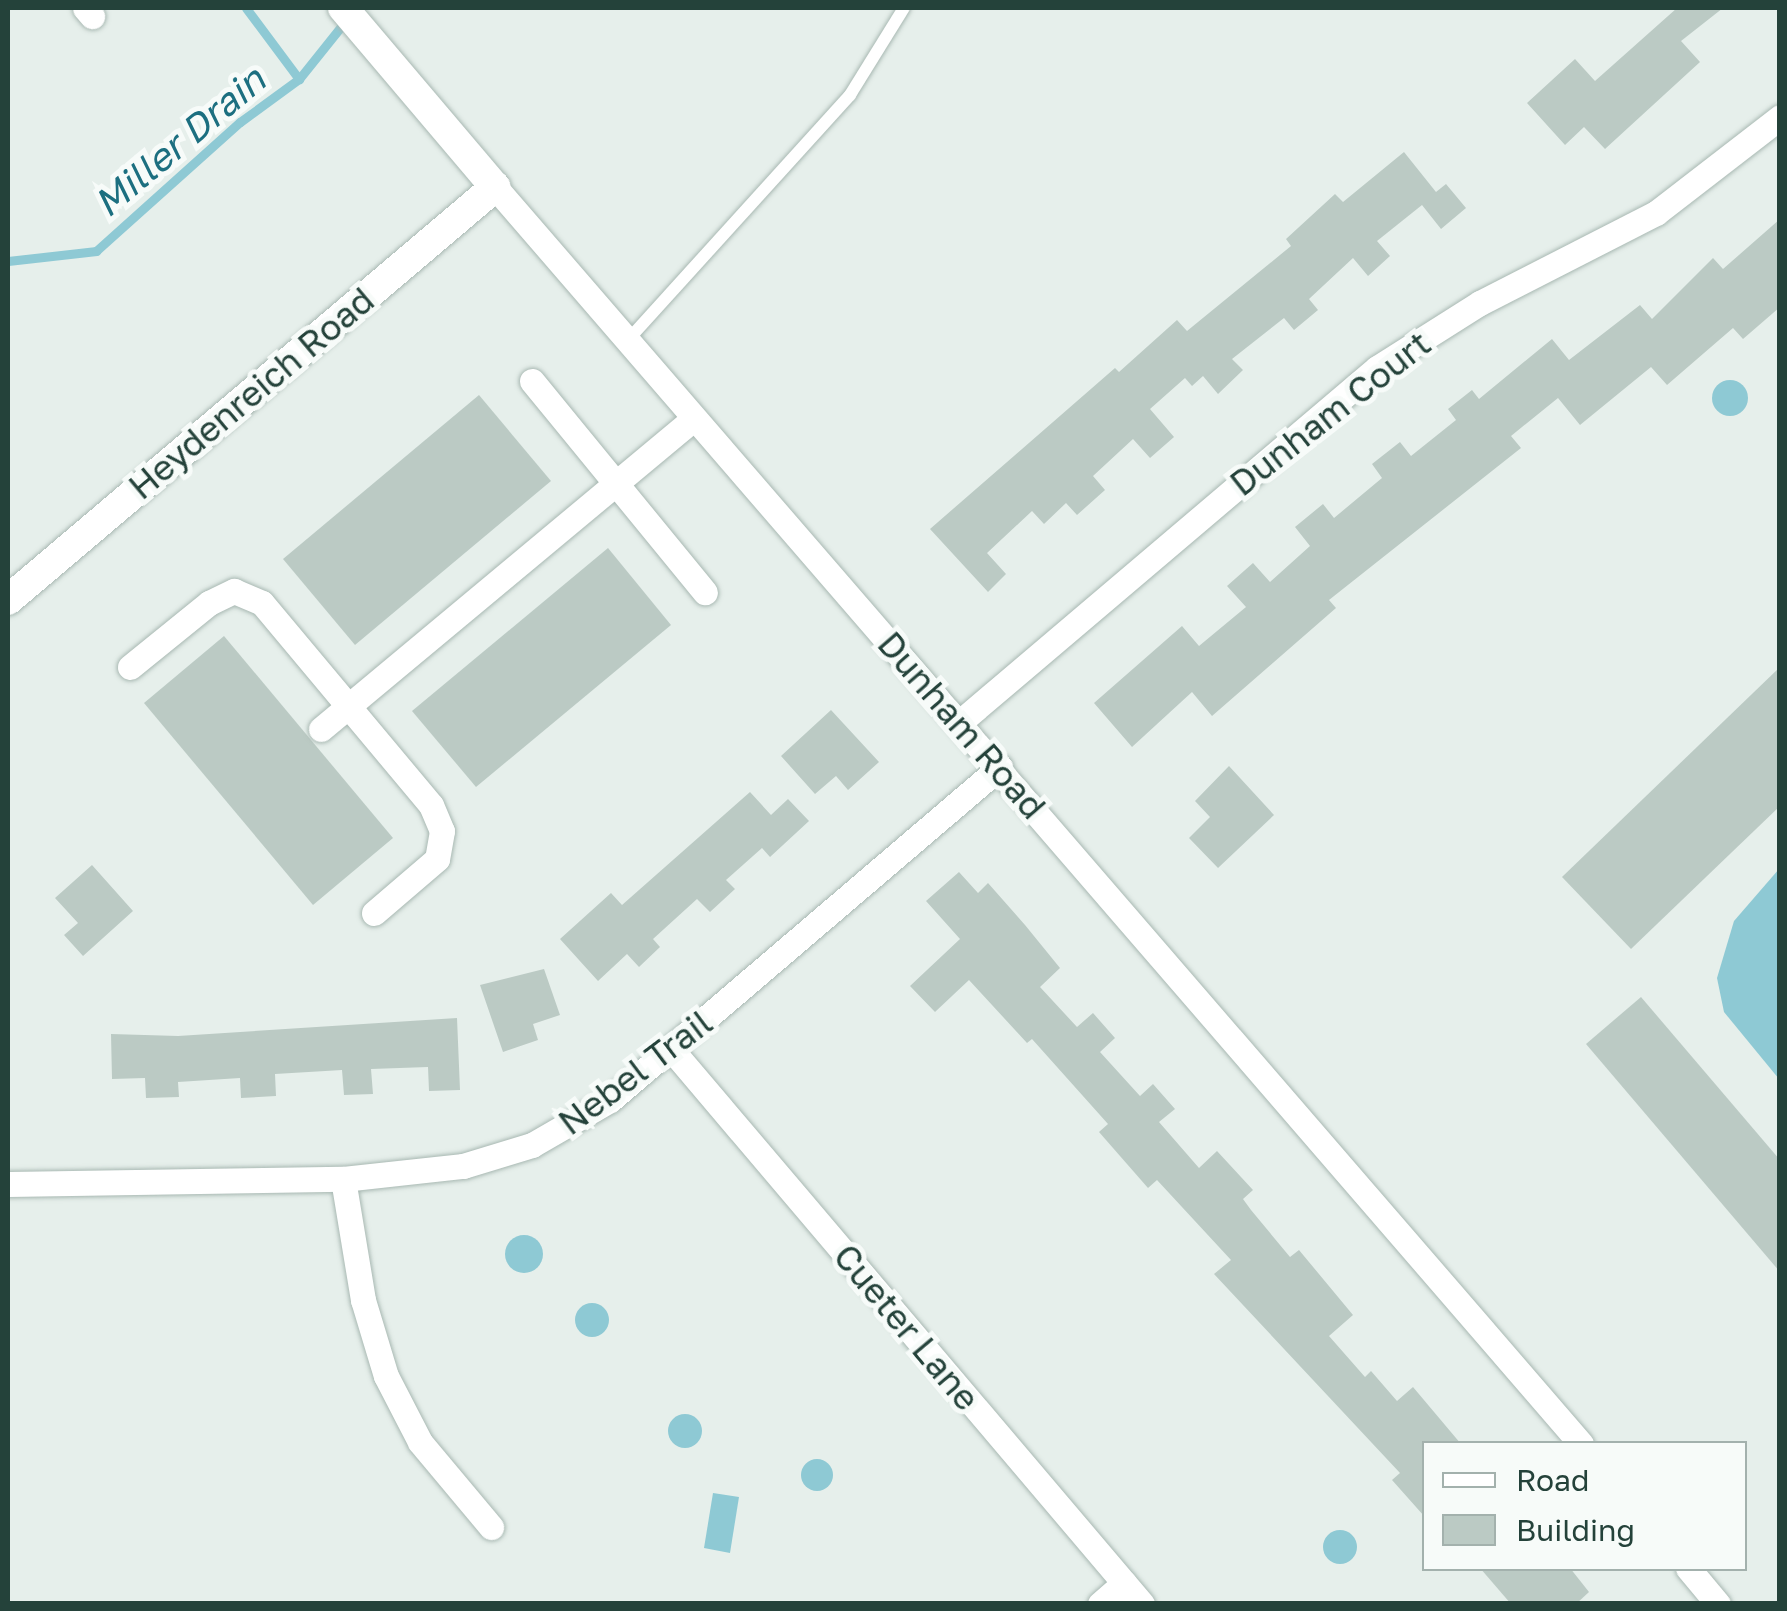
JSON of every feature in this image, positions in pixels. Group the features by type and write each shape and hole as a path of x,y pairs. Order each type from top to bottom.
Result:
{"street":[{"name":"Dunham Road","path":"344,8 625,343 1000,767 1579,1441"},
{"name":"Dunham Court","path":"960,722 1377,368 1480,303 1656,214 1780,117"},
{"name":"Heydenreich Road","path":"8,600 495,187"},
{"path":"532,381 706,592"},
{"path":"322,729 692,420"},
{"path":"130,667 208,603 234,592 262,603 431,805 442,830 438,859 374,912"},
{"name":"Nebel Trail","path":"8,1184 343,1178 463,1166 532,1145 600,1108 672,1050 1000,767"},
{"name":"Cueter Lane","path":"672,1050 1142,1604"},
{"path":"343,1178 363,1300 386,1376 420,1442 491,1527"},
{"path":"1690,1571 1718,1604"},
{"path":"1100,1604 1124,1583"}],"lane":[{"path":"625,343 850,95 904,8"}],"water":[{"path":"1730,380 1743,385 1748,398 1743,411 1730,416 1717,411 1712,398 1717,385"},
{"path":"1779,869 1779,1079 1724,1012 1717,978 1734,921"},
{"path":"524,1235 538,1240 543,1254 538,1268 524,1273 510,1268 505,1254 510,1240"},
{"path":"592,1303 604,1308 609,1320 604,1332 592,1337 580,1332 575,1320 580,1308"},
{"path":"685,1414 697,1419 702,1431 697,1443 685,1448 673,1443 668,1431 673,1419"},
{"path":"817,1459 828,1464 833,1475 828,1486 817,1491 806,1486 801,1475 806,1464"},
{"path":"713,1493 739,1497 730,1553 704,1548"},
{"path":"1340,1530 1352,1535 1357,1547 1352,1559 1340,1564 1328,1559 1323,1547 1328,1535"}],"building":[{"path":"1677,8 1723,8 1681,41 1700,62 1605,149 1584,127 1565,145 1527,103 1575,59 1595,81"},
{"path":"1404,152 1436,192 1446,184 1466,208 1441,229 1422,205 1377,241 1390,256 1368,276 1353,258 1309,299 1318,310 1294,330 1284,318 1232,359 1243,370 1218,394 1203,376 1192,386 1185,378 1150,409 1174,437 1150,458 1133,439 1093,476 1105,490 1077,515 1066,503 1044,524 1032,511 987,553 1006,574 988,592 930,529 1115,368 1119,372 1177,320 1187,331 1291,246 1286,239 1335,194 1343,202"},
{"path":"1780,219 1780,307 1743,339 1733,328 1667,385 1651,367 1580,425 1558,398 1511,436 1521,448 1329,600 1336,608 1212,716 1192,692 1132,747 1094,703 1182,626 1199,646 1246,607 1227,586 1253,563 1270,582 1310,546 1295,527 1323,504 1334,518 1382,478 1372,464 1400,442 1411,456 1456,420 1448,409 1472,390 1479,399 1552,339 1569,360 1640,305 1652,319 1713,258 1723,269"},
{"path":"479,395 551,481 355,645 283,559"},
{"path":"608,548 671,625 476,787 412,711"},
{"path":"224,636 393,838 313,905 144,703"},
{"path":"1780,667 1780,806 1631,949 1562,877"},
{"path":"831,710 879,762 848,790 836,776 815,794 781,756"},
{"path":"1229,766 1274,815 1218,868 1189,838 1210,817 1195,801"},
{"path":"750,792 771,815 788,799 809,821 770,857 762,848 726,880 735,889 710,912 697,899 653,939 660,947 639,967 627,954 598,981 560,939 611,893 622,905"},
{"path":"92,865 133,911 83,956 64,935 78,923 55,898"},
{"path":"959,872 978,893 988,883 1060,968 1040,987 1077,1027 1093,1013 1115,1038 1100,1052 1140,1096 1153,1084 1175,1109 1159,1122 1199,1168 1217,1151 1253,1190 1243,1199 1251,1210 1290,1257 1299,1250 1353,1315 1329,1336 1365,1377 1371,1371 1397,1401 1413,1387 1458,1441 1422,1441 1422,1514 1392,1480 1400,1473 1214,1274 1231,1260 1157,1180 1148,1188 1099,1132 1108,1124 1032,1039 1027,1043 969,980 935,1012 910,986 960,939 926,901"},
{"path":"544,969 560,1015 533,1024 538,1040 503,1052 480,985"},
{"path":"1641,997 1780,1160 1780,1272 1586,1044"},
{"path":"457,1018 460,1090 429,1091 428,1067 371,1069 373,1094 344,1095 342,1070 275,1074 276,1096 241,1098 240,1078 178,1082 179,1097 146,1098 145,1078 112,1079 111,1034 178,1036"},
{"path":"1483,1571 1572,1571 1589,1592 1576,1604 1511,1604"}],"waterway":[{"path":"246,8 299,79"},
{"name":"Miller Drain","path":"8,261 96,251 240,122 299,79 347,19"}]}
